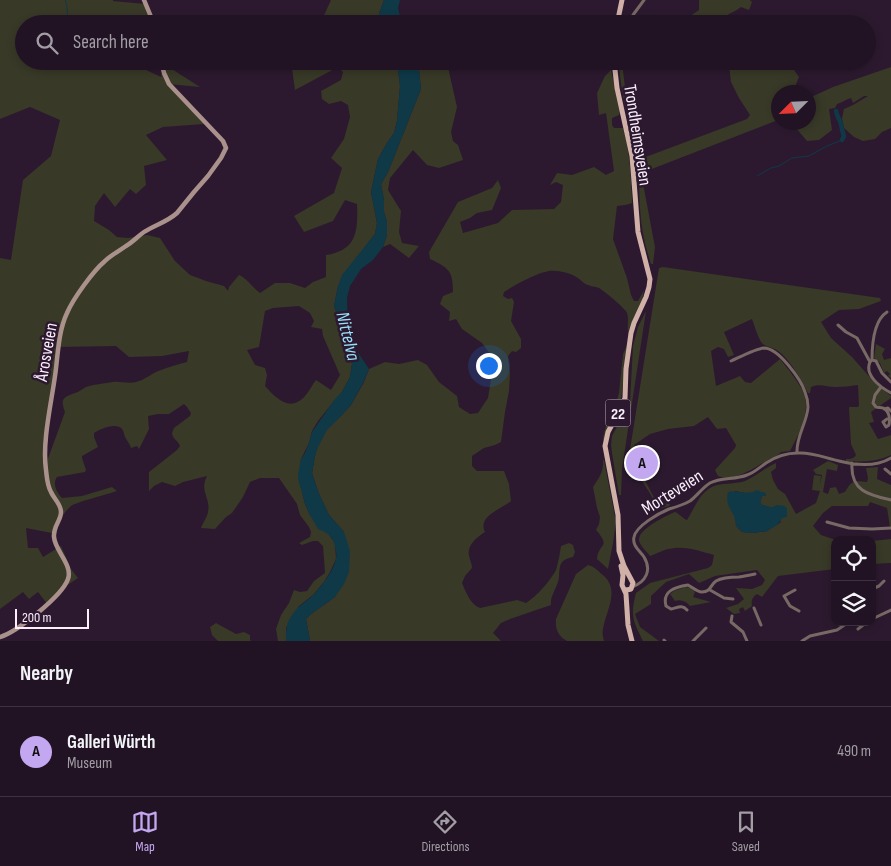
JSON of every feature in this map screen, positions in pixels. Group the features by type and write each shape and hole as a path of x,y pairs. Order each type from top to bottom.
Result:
{"main road":[{"path":"144,0 150,15"},
{"path":"620,15 623,0"},
{"name":"Årosveien","path":"0,637 13,632 41,610 60,592 69,577 68,567 54,540 54,530 61,511 60,505 49,487 45,458 45,446 62,332 68,311 98,268 106,260 144,232 179,211 212,172 226,149 223,141 169,84 163,70"},
{"name":"Trondheimsveien","path":"614,70 631,151 638,236 649,276 647,295 631,333 626,366 624,400 608,432 606,442 607,458 618,515 619,554 632,584 629,602 630,619 636,641"},
{"name":"Trondheimsveien","path":"618,533 616,548 623,572 623,581"},
{"path":"623,581 627,579 632,584 628,590 624,589"},
{"name":"22","path":"623,581 622,585 632,641"}],"street":[{"path":"633,15 644,0"},
{"path":"887,312 882,316 875,331 871,361 868,366 870,374 882,387 891,393"},
{"path":"838,325 858,339 871,361 877,362 882,373 891,382"},
{"path":"731,361 759,349 768,349 779,354 802,385 807,396 808,408 797,442 796,453"},
{"path":"882,387 875,395 873,402 876,407 888,408 891,411"},
{"path":"884,408 890,418 887,427 884,426 883,422 887,419"},
{"name":"Morteveien","path":"632,584 640,584 647,574 647,565 644,557 635,545 634,540 637,532 646,523 664,512 689,501 710,483 746,476 775,459 788,454 815,454 840,462 869,464 891,458"},
{"path":"852,463 854,478 862,490 871,496 891,500"},
{"path":"884,469 891,474"},
{"path":"827,522 849,528 891,528"},
{"path":"710,590 717,580 755,574"},
{"path":"876,587 884,581"},
{"path":"687,610 682,606 671,609 666,606 665,600 668,592 673,588 685,585 700,592 710,590 724,598 733,599"},
{"path":"795,590 784,596 790,606 798,611"},
{"path":"754,608 761,625"},
{"path":"876,617 891,610"},
{"path":"732,616 731,622 743,632 747,641"},
{"path":"802,641 810,636 837,630 843,626"},
{"path":"858,629 862,626"},
{"path":"692,641 706,628"}],"green space":[{"path":"0,0 113,0 145,4 149,15 15,15 15,70 146,70 161,77 163,70 173,70 200,87 168,84 204,124 163,127 146,135 167,160 144,166 146,185 136,194 130,189 115,207 104,193 95,206 94,221 117,237 128,238 147,235 160,238 175,261 190,275 224,286 228,291 239,275 260,293 275,283 290,283 305,288 313,282 326,277 326,255 344,249 354,238 357,223 357,204 345,200 333,221 304,232 294,216 334,193 342,168 331,158 344,139 350,117 348,105 341,101 329,104 322,99 321,91 341,80 343,72 341,70 398,70 400,86 397,121 394,133 378,159 371,192 377,223 375,234 338,286 334,306 340,322 342,338 350,352 352,364 350,377 342,392 312,431 309,443 301,459 299,480 305,504 310,515 335,543 336,559 324,582 313,595 299,606 286,628 286,641 278,641 276,629 281,615 289,603 294,590 300,592 307,591 314,581 325,573 323,546 318,541 302,545 299,543 310,537 311,532 300,515 297,504 279,478 260,478 250,482 232,513 215,529 201,528 208,512 204,486 207,476 175,486 162,482 149,491 149,472 180,446 172,433 174,428 190,416 191,413 184,404 169,414 148,416 149,429 139,449 137,446 131,448 123,430 119,427 108,427 94,433 98,447 82,456 85,472 57,477 55,483 58,494 62,498 82,496 112,487 117,491 71,506 61,519 57,534 26,528 28,548 38,548 43,557 61,546 71,569 78,578 66,586 48,605 38,592 29,599 23,592 0,609 0,258 11,260 23,180 51,156 60,120 30,107 0,119","holes":["299,306 310,313 314,321 311,327 322,329 323,336 340,375 331,390 316,380 299,401 294,403 284,402 265,386 267,375 265,368 255,365 247,350 259,347 265,311 273,308","116,346 129,357 162,356 189,351 187,362 158,371 139,381 130,383 113,382 86,387 65,397 63,401 65,412 46,464 46,435 58,347"]},
{"path":"331,0 384,0 379,15 324,15"},
{"path":"699,0 750,0 752,2 749,10 741,7 728,15 692,15 699,10"},
{"path":"891,67 891,128 882,132 875,139 863,141 854,137 844,128 842,118 844,109 868,96 864,96 853,103 851,98 837,104 835,108 829,109 832,130 819,140 807,141 798,130 816,130 816,95"},
{"path":"292,70 332,70 295,90"},
{"path":"419,70 449,70 457,107 451,132 453,141 458,145 463,160 439,168 427,165 413,150 390,178 388,190 401,211 399,232 402,243 419,246 409,258 390,244 383,247 387,235 387,222 381,184 388,172 421,89"},
{"path":"611,70 620,111 619,115 612,118 612,125 614,128 623,128 629,155 632,201 630,204 617,206 613,239 631,295 634,301 638,301 644,290 642,301 628,332 628,315 623,308 599,288 587,285 568,273 544,272 504,292 503,296 508,299 512,298 514,302 511,321 521,339 521,348 516,352 512,351 508,356 509,391 501,442 484,448 472,456 472,466 477,471 504,471 509,484 511,501 487,517 483,526 485,532 475,539 469,548 472,568 462,583 467,594 471,601 480,608 517,600 526,603 550,579 556,570 561,546 569,543 573,545 575,552 573,557 564,560 561,564 559,580 551,605 501,623 493,633 501,641 310,641 306,619 335,597 344,532 329,515 312,473 317,447 327,429 351,405 369,369 385,362 399,364 418,360 427,365 439,382 457,396 459,407 470,414 478,413 488,398 492,373 490,369 491,355 482,343 462,329 456,319 449,321 450,312 440,304 443,296 453,292 451,275 446,268 430,259 429,252 458,202 492,188 498,180 501,188 492,210 477,213 460,222 463,233 498,223 512,210 554,209 561,202 563,185 556,182 550,185 557,173 572,175 594,167 606,175 614,171 606,113 599,115 597,93 605,76"},
{"path":"620,70 623,70 655,247 653,264 651,264 642,230 638,169"},
{"path":"730,70 794,70 799,77 796,85 771,85 771,123 644,172 643,158 747,119 750,115 731,82"},
{"path":"663,267 880,298 881,301 859,309 839,310 821,322 831,338 852,357 875,383 891,396 891,398 871,412 874,422 869,423 878,439 891,435 891,455 869,461 846,461 846,459 853,458 856,455 851,444 849,407 858,407 859,405 858,385 836,387 817,385 811,387 810,393 808,393 791,364 782,354 761,342 752,319 724,332 734,355 728,357 724,349 718,347 711,351 716,386 740,376 745,382 751,383 780,359 798,383 805,398 805,414 794,444 790,451 781,452 738,476 725,477 718,476 715,470 736,445 726,428 717,429 708,417 694,426 668,429 650,434 634,445 638,456 635,462 657,503 666,501 670,504 659,509 656,507 651,495 635,470 632,466 628,466 628,462 659,268"},
{"path":"646,311 622,469 621,495 619,495 611,445 612,436 630,402 633,346 638,327"},
{"path":"876,344 885,349 882,354 884,360 891,358 891,378 888,376 890,374 887,371 884,373 880,363 874,358"},
{"path":"627,345 621,401 603,441 609,413 619,393 623,354"},
{"path":"603,460 616,522 608,569 597,559 604,543 596,530 600,517 593,487 602,471"},
{"path":"828,461 838,465 837,471 827,469 823,492 828,494 830,488 836,487 839,494 845,492 853,482 867,482 866,468 878,467 877,479 891,485 891,527 887,508 870,502 868,506 832,506 823,513 813,526 821,535 831,538 831,569 778,576 762,597 757,594 755,595 752,599 752,606 745,611 743,607 739,609 740,613 734,614 726,608 738,604 744,599 736,588 752,589 762,585 765,580 757,570 715,576 699,583 689,574 666,582 651,596 651,604 635,614 640,627 659,641 643,641 633,613 636,593 650,583 708,568 712,565 714,555 692,549 675,548 650,556 639,541 640,535 644,531 654,523 675,512 687,520 699,499 711,487 745,481 776,463 776,468 771,472 773,480 778,489 785,494 796,514 816,503 820,491 812,490 814,475 821,476 820,485 822,475 816,474 813,470","holes":["735,491 766,494 762,496 760,502 762,505 775,507 781,522 765,532 742,532 736,526"]},
{"path":"891,539 891,563 876,564 876,541"},
{"path":"588,565 604,576 611,588 611,601 603,630 604,641 567,641 558,632 556,619 576,574"},
{"path":"685,587 691,588 695,592 693,597 711,602 690,606 683,601 675,601 670,594"},
{"path":"216,623 236,634 244,632 250,635 251,641 218,641 212,635 210,627"}],"water":[{"path":"384,0 400,0 398,8 400,15 379,14"},
{"name":"Nittelva","path":"398,70 419,70 421,89 388,172 381,184 387,222 387,235 383,247 373,260 361,269 350,286 347,298 348,327 353,336 355,348 369,369 351,405 327,430 318,447 312,473 329,515 344,532 350,551 349,572 344,584 335,597 306,619 310,641 286,641 290,618 323,584 335,563 336,551 333,540 327,533 318,529 310,515 305,504 298,474 301,459 312,432 342,392 350,377 352,364 350,352 342,338 340,322 334,306 342,275 375,234 377,223 371,192 378,159 394,133 400,86"},
{"path":"757,490 766,494 766,496 762,496 760,502 762,505 771,507 777,505 784,506 787,508 787,517 782,518 765,532 742,532 736,526 729,506 728,492 750,493"}],"waterway":[{"path":"65,0 68,15"},
{"path":"836,111 844,136 842,140"},
{"path":"757,176 792,158 809,156 842,140"}],"place":[{"name":"Galleri Würth","path":"642,463"}]}
